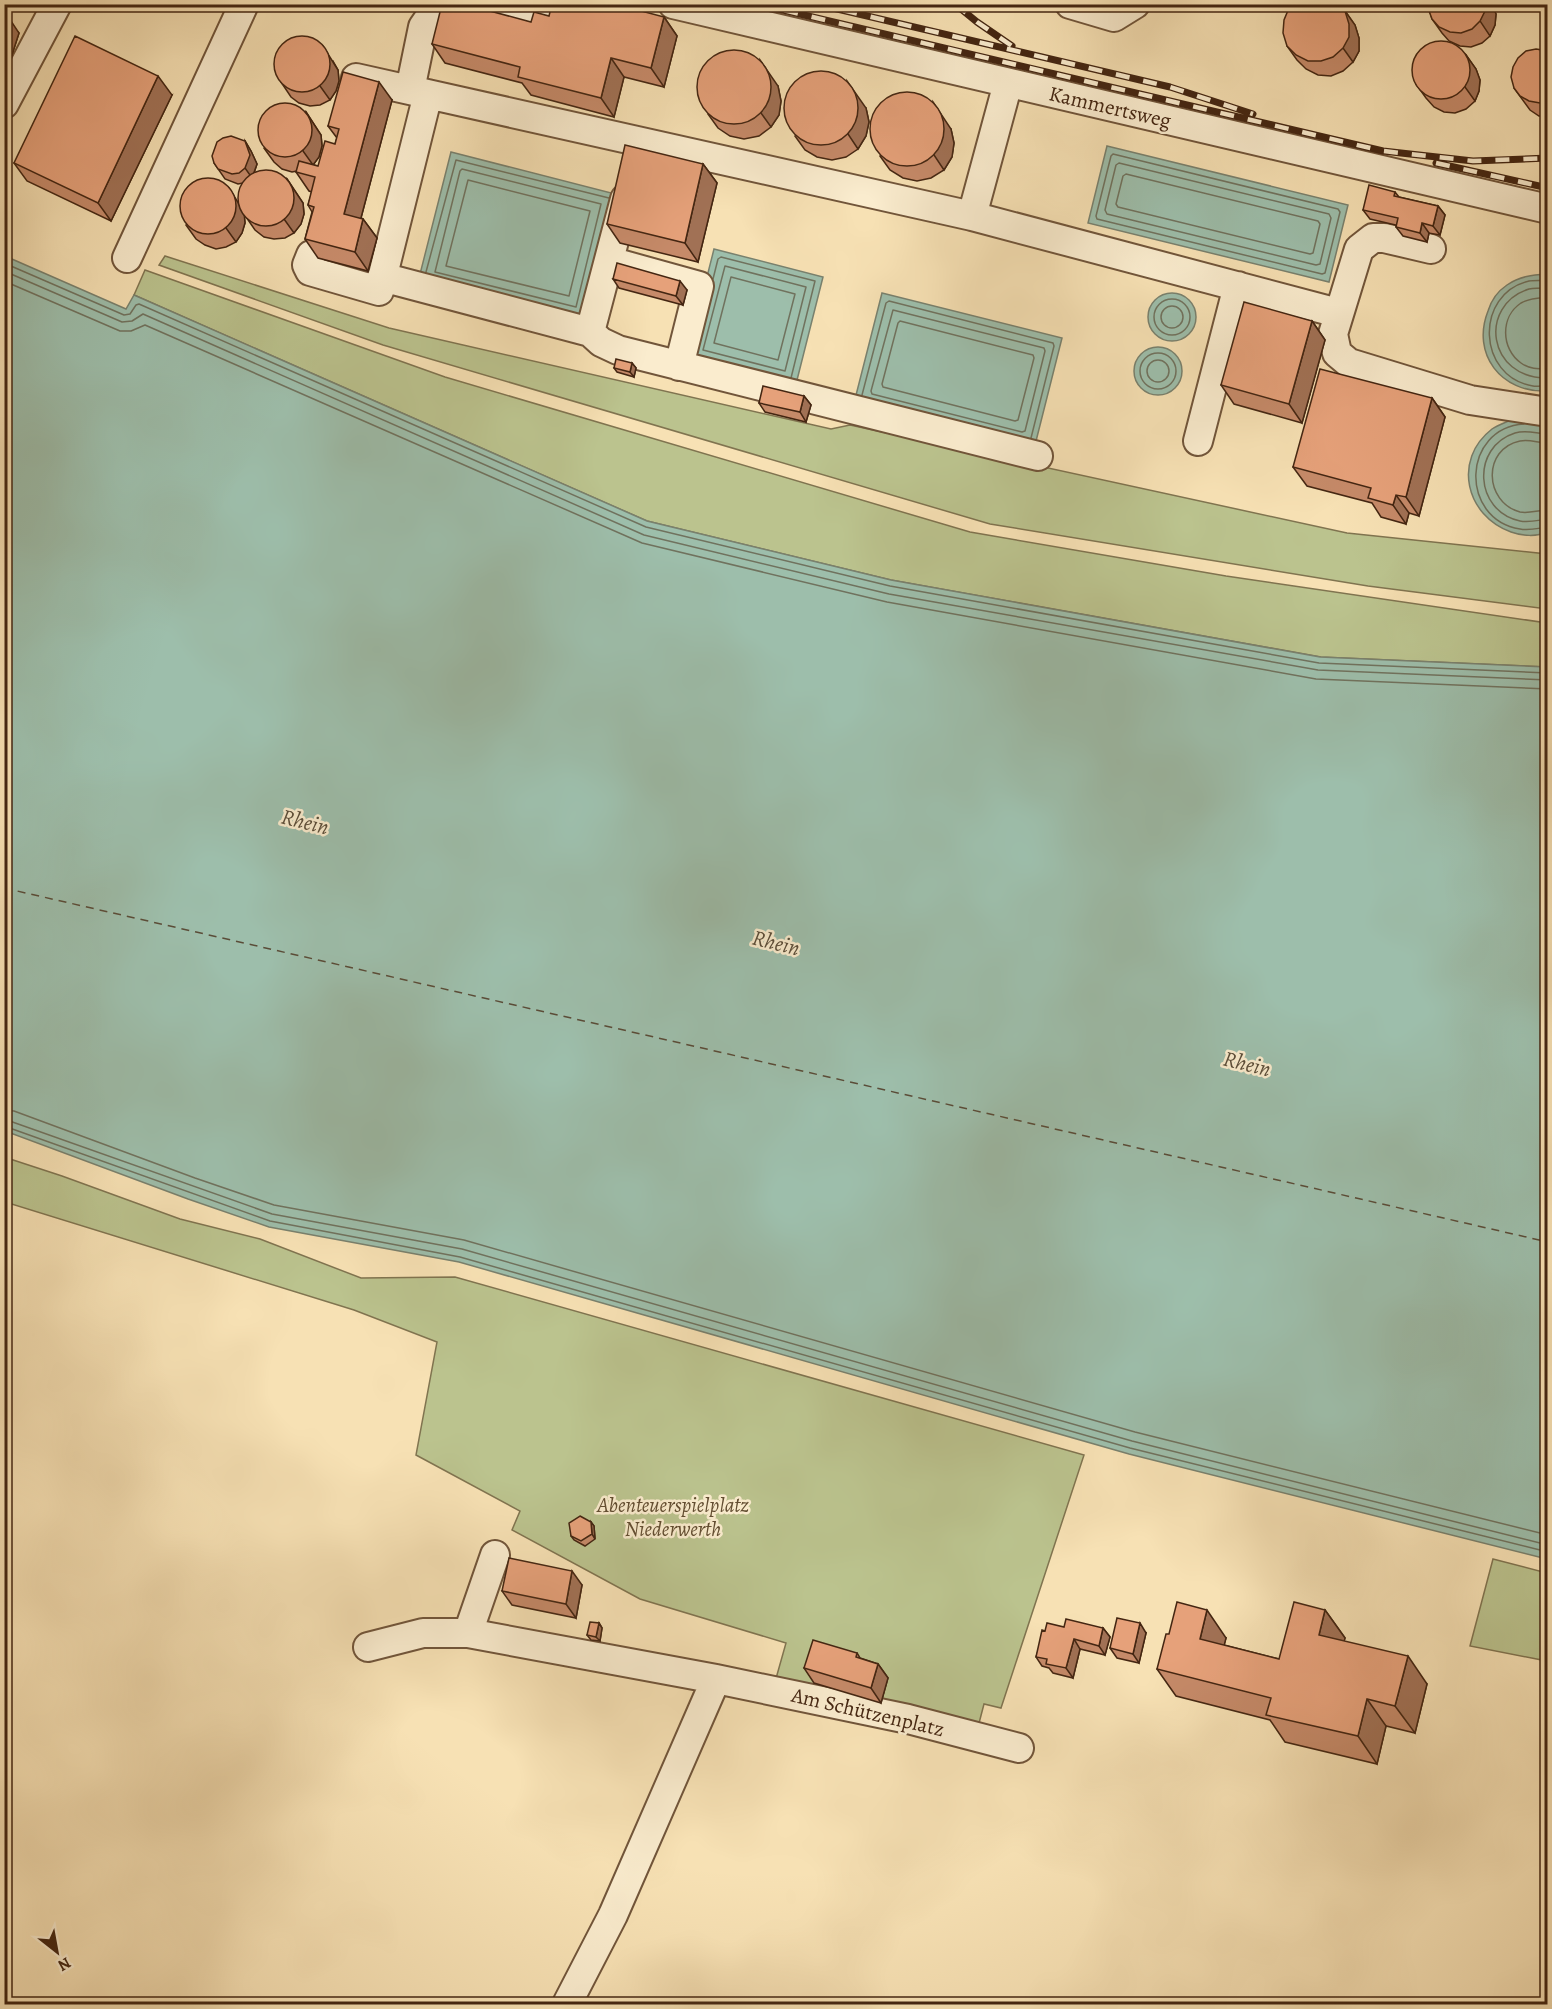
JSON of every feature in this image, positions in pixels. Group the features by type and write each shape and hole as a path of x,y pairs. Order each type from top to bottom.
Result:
{"street":[{"path":"4,104 57,4"},
{"path":"127,258 244,4"},
{"path":"311,255 308,266 310,271 379,291 419,92 423,27 439,4"},
{"path":"473,4 560,24"},
{"name":"Kammertsweg","path":"673,4 1548,209"},
{"path":"1070,4 1114,16 1135,4"},
{"path":"356,78 419,92 635,160 972,216 1338,312"},
{"path":"972,216 1008,83"},
{"path":"590,332 635,160"},
{"path":"1431,249 1384,238 1373,238 1359,249 1333,334 1337,353 1349,363 1470,400 1548,412"},
{"path":"609,261 699,286 679,366"},
{"path":"382,277 590,332 601,342 618,350 1038,456"},
{"path":"1198,441 1238,286"},
{"path":"1325,378 1334,344"},
{"path":"468,1633 495,1555"},
{"name":"Am Schützenplatz","path":"368,1647 423,1633 468,1633 716,1678 908,1719 1019,1748"},
{"path":"567,2004 614,1915 716,1678"}],"green space":[{"path":"165,256 389,328 831,429 850,425 1347,533 1547,554 1547,609 1368,586 990,524 383,345 159,265"},
{"path":"145,270 445,377 970,532 1226,576 1547,623 1547,667 1321,657 891,580 647,521 134,295"},
{"name":"Abenteuerspielplatz Niederwerth","path":"4,1157 180,1219 260,1239 361,1278 455,1277 1084,1455 1001,1708 984,1704 978,1727 775,1682 786,1643 640,1599 512,1530 520,1511 416,1455 437,1342 354,1310 5,1202"},
{"path":"1493,1559 1547,1573 1547,1661 1470,1646"}],"water":[{"path":"1107,146 1348,205 1329,282 1088,223"},
{"path":"451,152 619,195 586,325 418,282"},
{"path":"714,249 823,277 795,388 686,360"},
{"name":"Rhein","path":"5,256 126,309 134,295 647,521 891,580 1320,657 1547,667 1547,1559 1129,1454 459,1262 269,1227 5,1131"},
{"path":"1547,274 1547,391 1531,390 1504,378 1494,368 1487,356 1484,327 1491,304 1504,287 1522,278"},
{"path":"882,293 1062,338 1034,449 854,403"},
{"path":"1167,293 1177,293 1189,300 1196,312 1196,322 1189,334 1177,341 1167,341 1152,330 1148,322 1148,312 1159,297"},
{"path":"1153,347 1163,347 1175,354 1182,366 1182,376 1175,388 1163,395 1153,395 1138,384 1134,376 1134,366 1145,351"},
{"path":"1513,419 1547,421 1547,532 1539,535 1511,532 1496,524 1483,514 1470,486 1469,471 1472,456 1479,442 1492,429"}],"building":[{"path":"442,4 464,4 531,22 534,12 549,16 552,4 615,4 664,17 651,68 611,58 601,98 518,77 520,67 432,44"},
{"path":"1294,4 1339,4 1345,11 1349,24 1349,37 1343,48 1333,57 1321,61 1308,61 1296,55 1287,46 1283,33 1284,20 1289,8"},
{"path":"1428,4 1485,4 1485,11 1480,21 1472,29 1461,33 1450,32 1439,27 1432,19"},
{"path":"4,17 9,18 4,33"},
{"path":"75,36 158,76 98,203 14,163"},
{"path":"302,36 317,41 325,49 330,64 325,79 317,87 302,92 287,87 279,79 274,64 279,49 287,41"},
{"path":"1441,41 1452,43 1465,54 1470,70 1468,81 1457,94 1441,99 1430,97 1417,86 1412,70 1414,59 1425,46"},
{"path":"1536,49 1548,51 1548,101 1540,103 1520,96 1514,88 1511,77 1518,58 1526,51"},
{"path":"734,50 755,56 765,66 771,87 765,108 755,118 734,124 713,118 703,108 697,87 703,66 713,56"},
{"path":"821,71 842,77 852,87 858,108 852,129 842,139 821,145 800,139 790,129 784,108 790,87 800,77"},
{"path":"343,72 379,82 344,214 363,219 355,252 305,239 314,207 308,205 315,177 296,172 299,161 318,166 325,141 335,144 339,129 328,126"},
{"path":"907,92 928,98 938,108 944,129 938,150 928,160 907,166 886,160 876,150 870,129 876,108 886,98"},
{"path":"280,103 290,103 300,107 308,115 312,130 308,145 300,153 290,157 280,157 270,153 262,145 258,135 258,125 262,115 270,107"},
{"path":"231,136 245,141 250,155 245,168 239,173 232,174 218,169 212,156 217,142"},
{"path":"625,145 703,164 685,243 607,224"},
{"path":"266,170 281,175 289,183 294,198 289,213 281,221 266,226 251,221 243,213 238,198 243,183 251,175"},
{"path":"208,178 223,183 231,191 236,206 231,221 223,229 208,234 193,229 185,221 180,206 185,191 193,183"},
{"path":"1369,185 1395,192 1394,196 1438,206 1433,226 1422,223 1420,233 1396,227 1398,218 1363,210"},
{"path":"617,263 680,281 676,296 613,279"},
{"path":"1244,302 1312,321 1289,404 1221,385"},
{"path":"616,359 632,363 630,372 614,368"},
{"path":"1320,369 1432,398 1406,497 1396,495 1393,505 1368,498 1371,488 1293,467"},
{"path":"763,386 804,396 800,412 759,403"},
{"path":"580,1516 591,1522 592,1534 581,1541 571,1536 569,1523"},
{"path":"509,1558 572,1571 566,1604 502,1591"},
{"path":"1177,1602 1207,1610 1200,1639 1279,1659 1294,1602 1325,1610 1319,1635 1408,1656 1395,1706 1367,1699 1358,1736 1266,1715 1271,1698 1157,1669"},
{"path":"1117,1618 1140,1623 1133,1654 1110,1648"},
{"path":"1066,1619 1103,1628 1099,1646 1074,1639 1066,1668 1046,1664 1047,1659 1036,1657 1042,1630 1045,1631 1047,1623 1064,1627"},
{"path":"590,1622 599,1623 596,1637 587,1635"},
{"path":"813,1640 857,1653 856,1657 878,1664 871,1688 804,1668"}],"ferry route":[{"path":"4,888 1548,1242"}],"railway":[{"path":"757,4 1383,151 1473,161 1548,158"},
{"path":"816,4 1170,87 1253,114"},
{"path":"955,4 1012,46"},
{"path":"1436,163 1548,188"}]}
